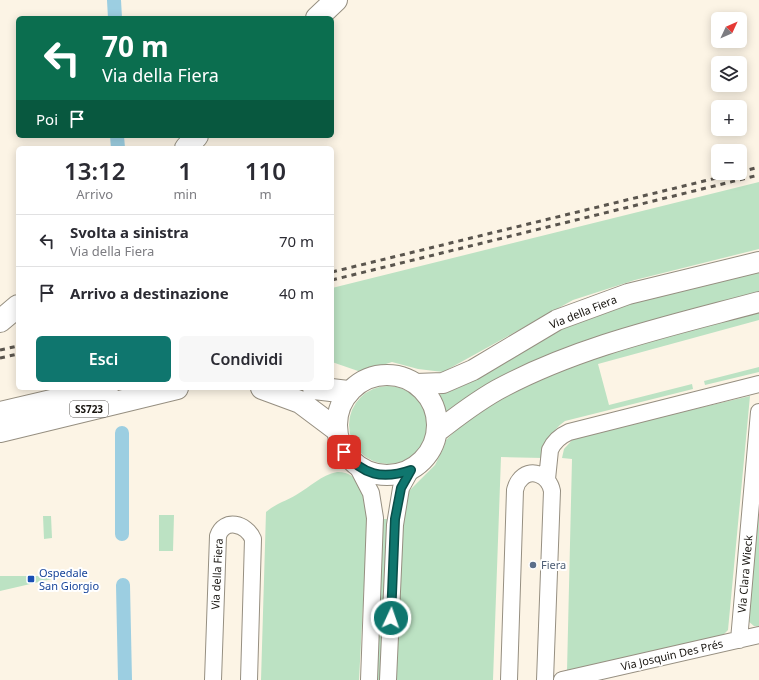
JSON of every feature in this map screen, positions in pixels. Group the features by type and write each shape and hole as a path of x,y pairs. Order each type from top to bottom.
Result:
{"highway":[{"path":"319,16 336,0"},
{"path":"188,146 195,138"},
{"path":"0,320 16,308"},
{"name":"SS723","path":"0,413 98,390"},
{"name":"SS723","path":"0,431 169,390"},
{"path":"267,390 300,402 336,429"},
{"path":"331,390 348,392"}],"street":[{"name":"Via della Fiera","path":"416,384 444,383 473,370 557,320 628,294 759,262"},
{"path":"437,432 466,410 497,390 553,364 622,339 759,302"},
{"name":"Via della Fiera","path":"357,466 370,473 383,476 398,475 411,470 424,461 433,448 437,432 437,418 434,405 426,393 416,384 402,377 388,374 373,376 360,382 348,392 341,403 337,416 336,429 338,440 344,452 357,466 371,493 375,518 369,680"},
{"path":"547,479 550,450 552,445 560,436 569,432 759,384"},
{"name":"Via Clara Wieck","path":"739,640 759,412"},
{"name":"Via della Fiera","path":"388,680 395,525 401,488 411,470"},
{"path":"508,680 515,490 519,481 527,475 535,474 545,476 550,483 552,491 545,680"},
{"name":"Via della Fiera","path":"213,680 218,536 220,530 224,527 236,525 243,526 250,531 253,539 249,680"},
{"name":"Via Josquin Des Prés","path":"562,680 759,635"}],"green space":[{"path":"759,182 759,249 635,280 573,300 443,372 418,369 392,362 361,372 334,363 334,288"},
{"path":"759,270 759,295 446,415 438,395 468,383 535,340 549,333 574,322 626,304"},
{"path":"759,312 759,320 598,364 609,405 692,384 693,389 565,421 550,437 543,458 501,457 493,680 395,680 401,523 406,499 409,491 435,465 446,440 462,424 494,402 547,376 607,353"},
{"path":"759,367 759,372 705,385 704,381"},
{"path":"388,386 403,389 415,398 424,410 427,425 424,440 415,452 403,461 388,464 373,461 361,452 352,440 349,425 352,410 361,398 373,389"},
{"path":"750,396 728,630 721,637 567,671 572,459 562,458 564,449 575,437"},
{"path":"337,472 351,475 355,479 365,498 368,511 359,680 261,680 266,512 296,495 321,478"},
{"path":"759,501 759,626 754,626 748,621"},
{"path":"159,515 174,515 173,551 159,551"},
{"path":"43,516 51,516 52,538 44,539"},
{"path":"381,519 387,519 381,680 374,680"},
{"path":"0,576 51,576 52,579 0,591"}],"waterway":[{"path":"114,0 115,16"},
{"path":"117,138 118,146"},
{"path":"122,433 122,534"},
{"path":"123,585 125,680"}],"railway":[{"path":"747,170 759,167"},
{"path":"334,280 759,175"},
{"path":"334,272 711,179"},
{"path":"0,350 16,346"},
{"path":"0,358 16,354"}],"place":[{"name":"Fiera","path":"533,565"},
{"name":"Ospedale San Giorgio","path":"31,579"}],"route":[{"path":"344,452 357,466 370,473 383,476 398,475 411,470 401,488 395,519 391,618"}]}
